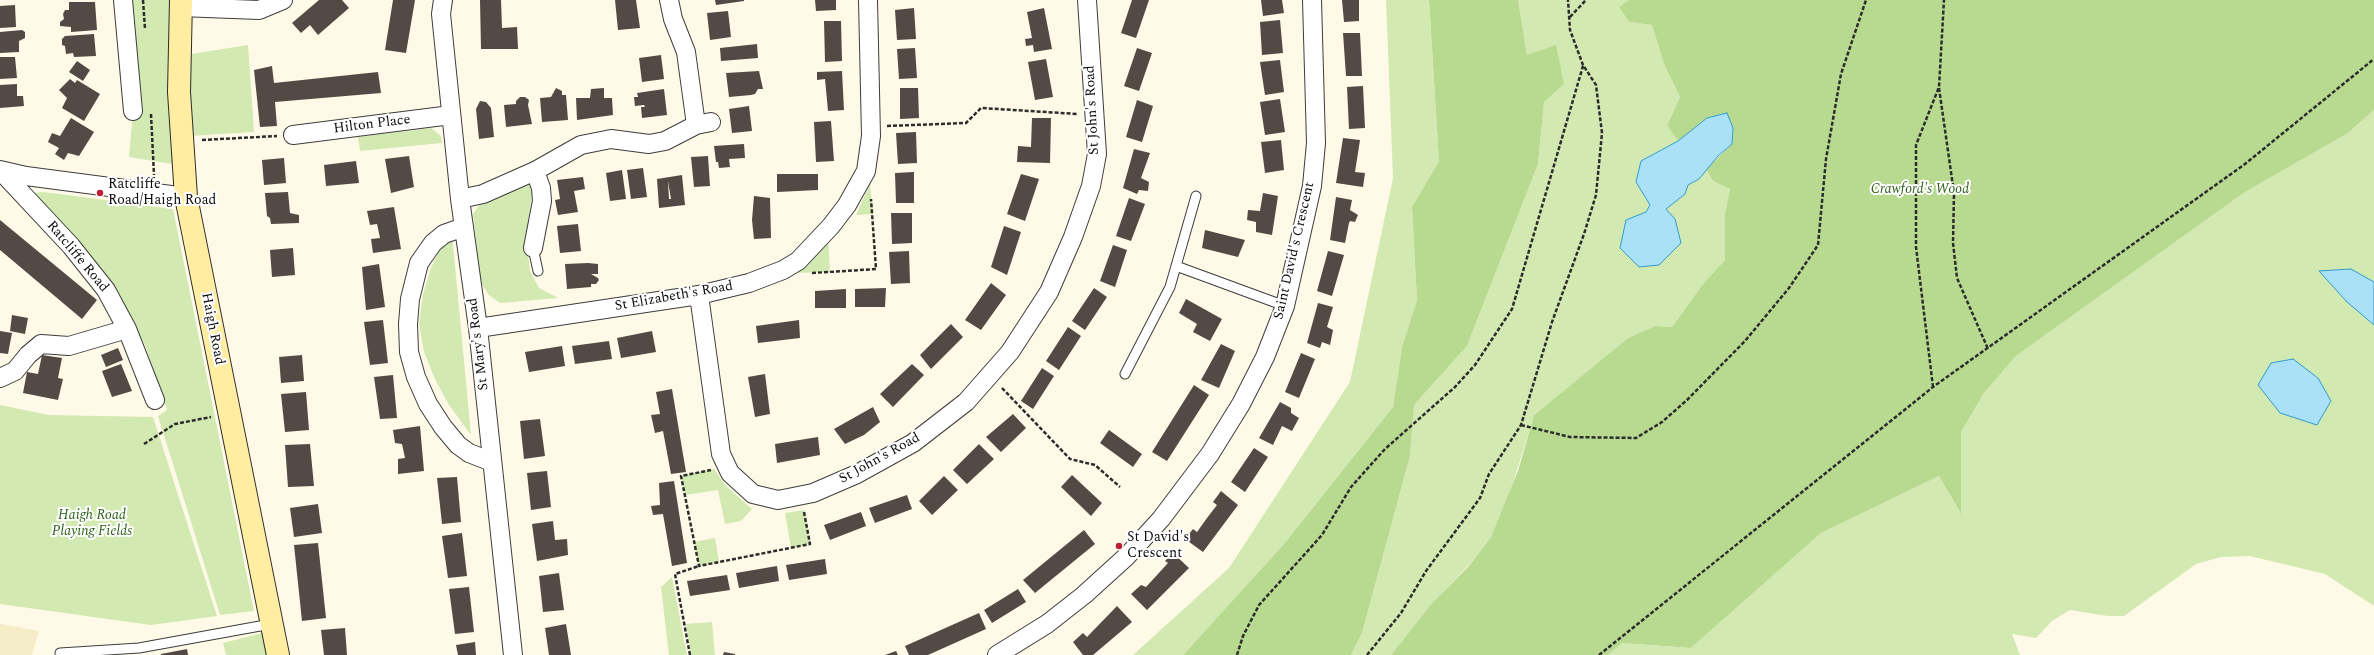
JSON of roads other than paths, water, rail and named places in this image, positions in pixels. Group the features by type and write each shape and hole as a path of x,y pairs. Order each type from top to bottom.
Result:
{"main road":[{"name":"Haigh Road","path":"181,3 179,92 186,197 278,655"}],"street":[{"path":"123,0 133,111"},
{"path":"181,3 259,10 283,0"},
{"name":"St Mary's Road","path":"443,0 441,14 451,115 460,199 478,328 513,655"},
{"path":"460,199 483,194 535,171 581,145 611,139 649,144 665,141 703,123 686,52 673,20 669,0"},
{"name":"St Elizabeth's Road","path":"478,328 699,295 748,283 783,270 798,260 831,226 847,205 866,171 870,127 868,0"},
{"name":"St John's Road","path":"699,295 721,454 730,474 753,494 778,500 813,493 857,474 913,443 966,402 1010,352 1049,292 1073,236 1092,186 1097,154 1087,0"},
{"name":"Saint David's Crescent","path":"997,655 1047,624 1084,595 1126,556 1161,519 1210,454 1241,404 1265,357 1285,306 1312,186 1315,150 1312,0"},
{"name":"Hilton Place","path":"293,135 451,115"},
{"name":"Ratcliffe Road","path":"0,170 26,176 186,197"},
{"name":"Ratcliffe Road","path":"0,170 91,268 106,290 127,329 155,400"},
{"path":"533,248 542,201 541,188 535,171"},
{"path":"464,227 444,234 433,243 419,263 410,299 408,324 409,352 416,377 428,404 443,426 458,445 469,453 492,462"},
{"path":"0,378 15,371 28,355 41,344 69,346 127,329"}],"lane":[{"path":"1125,374 1170,287 1196,196"},
{"path":"533,248 538,270"},
{"path":"1176,266 1285,306"},
{"path":"60,653 139,648 271,624"}],"water":[{"path":"1727,113 1733,128 1732,144 1718,156 1699,179 1688,185 1685,194 1666,209 1675,219 1681,243 1659,265 1639,267 1620,248 1626,220 1646,212 1650,205 1636,182 1641,161 1678,141 1707,118"},
{"path":"2351,269 2374,282 2374,325 2347,302 2319,271"},
{"path":"2293,359 2318,378 2331,401 2317,425 2280,413 2258,385 2271,363"}],"place":[{"name":"Ratcliffe Road/Haigh Road","path":"100,193"},
{"name":"St David's Crescent","path":"1119,546"}],"park label":[{"name":"Crawford's Wood","path":"1920,190"},
{"name":"Haigh Road Playing Fields","path":"92,524"}]}
